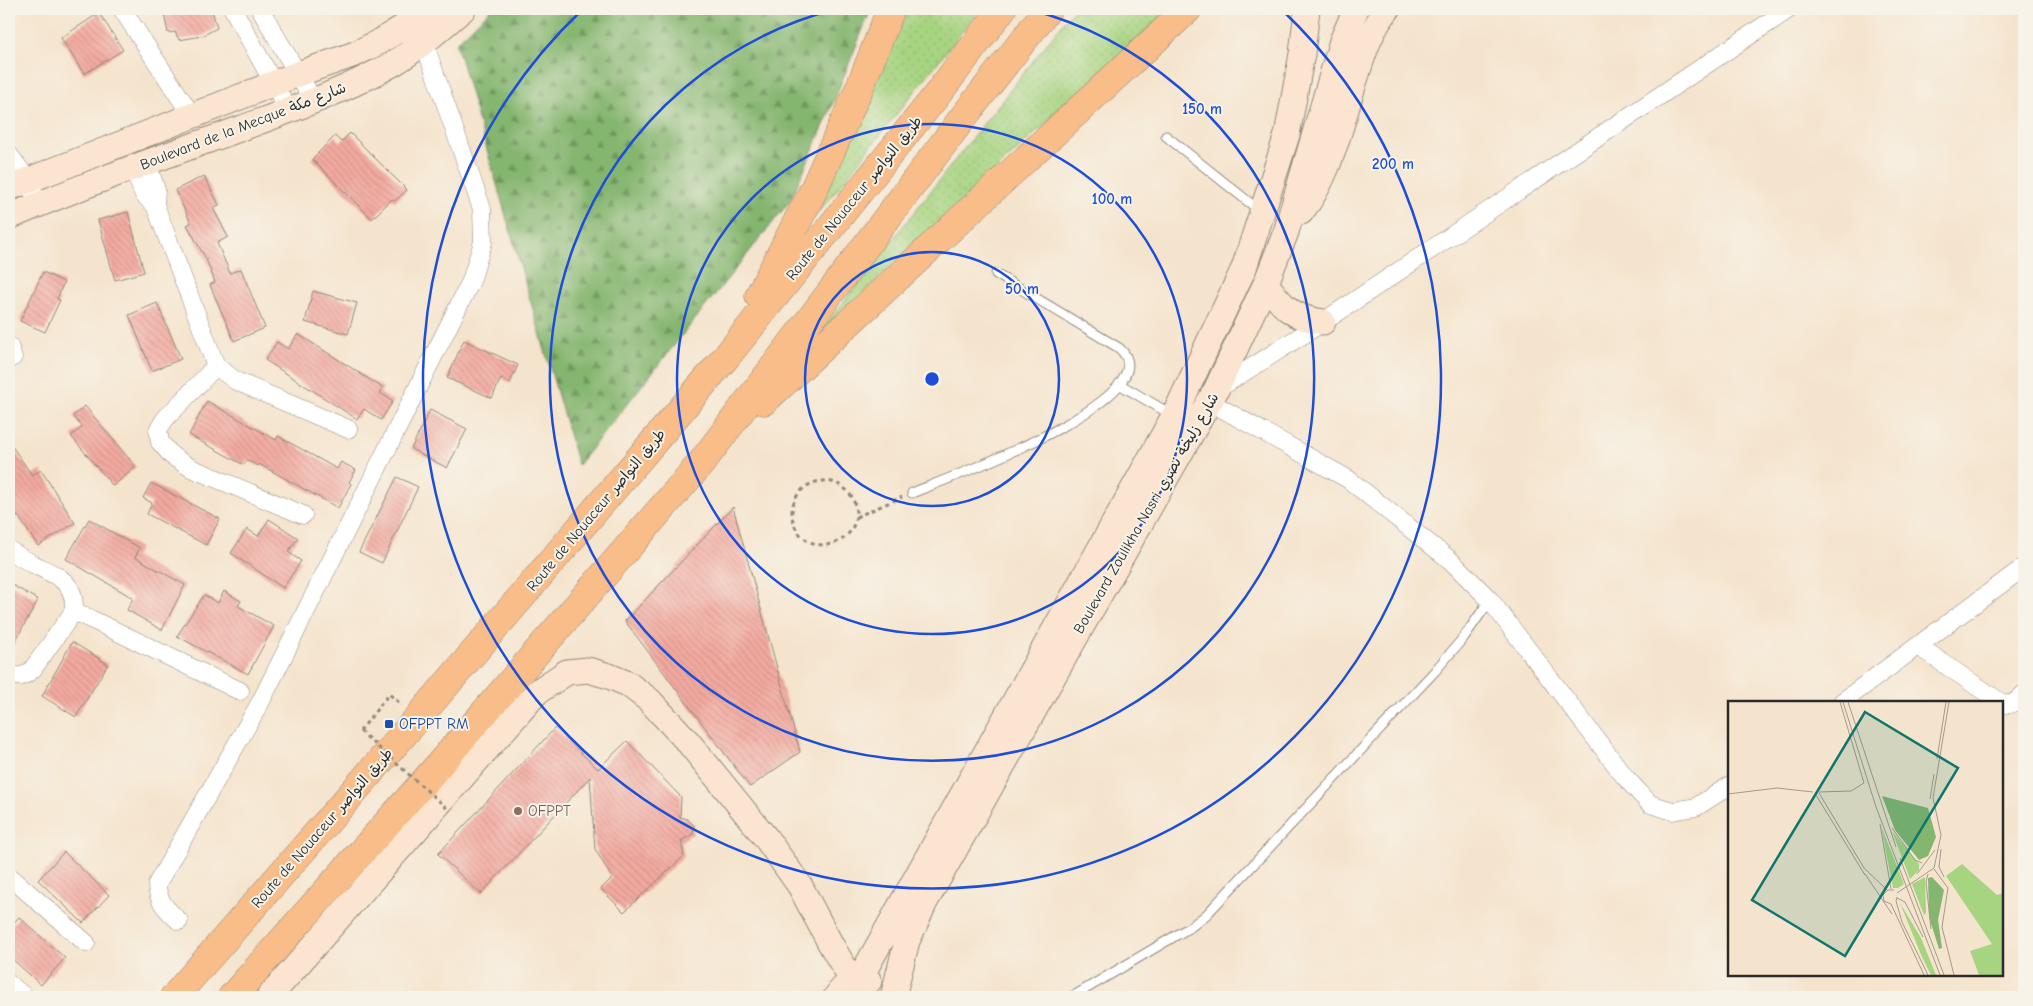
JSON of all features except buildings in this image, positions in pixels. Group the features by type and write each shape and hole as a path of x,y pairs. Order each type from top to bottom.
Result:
{"highway":[{"path":"726,357 814,191 859,90 891,9"},
{"name":"Route de Nouaceur طريق النواصر","path":"174,997 417,719 726,357 930,104 1002,9"},
{"path":"232,997 431,774 702,462 946,138 1048,9"},
{"path":"702,462 886,286 1188,9"}],"street":[{"path":"122,9 192,116"},
{"path":"233,9 288,110"},
{"path":"260,9 313,100"},
{"name":"Boulevard de la Mecque شارع مكة","path":"18,184 273,83 355,54 381,41 427,9"},
{"name":"Boulevard de la Mecque شارع مكة","path":"9,217 38,204 288,110 366,78 396,62 424,42 462,9"},
{"name":"Boulevard Zoulikha Nasri شارع زليخة نصري","path":"846,989 1174,416 1244,268 1276,174 1294,102 1307,9"},
{"name":"Boulevard Zoulikha Nasri شارع زليخة نصري","path":"892,997 907,941 925,902 1213,396 1266,283 1286,232 1342,41 1356,9"},
{"path":"1286,232 1314,192 1329,159 1365,48 1378,21 1388,9"},
{"path":"1728,787 1696,807 1673,811 1650,804 1625,778 1490,600 1450,560 1348,479 1213,396 1790,9"},
{"path":"179,921 164,907 157,894 157,884 260,703 471,282 483,242 482,209 424,42"},
{"path":"9,155 18,184 38,204"},
{"path":"140,165 144,195 155,204 216,366 236,381 348,430"},
{"path":"1266,283 1284,307 1295,315 1323,322"},
{"path":"216,366 165,419 158,430 160,442 172,456 191,468 303,515"},
{"path":"9,550 25,560 61,577 72,592 74,601 74,611 32,670 23,677 15,677 9,674"},
{"path":"1843,701 2024,567"},
{"path":"74,611 240,691"},
{"path":"1918,646 1998,701"},
{"path":"269,997 537,692 567,672 588,670 628,684 649,700 689,743 766,838 800,886 830,943 846,989 876,983 886,989 892,997"},
{"path":"2003,704 2007,705 2016,702 2024,694"},
{"path":"9,876 86,943"},
{"path":"9,984 25,997"}],"lane":[{"path":"1166,136 1262,212"},
{"path":"912,493 1057,430 1100,402 1120,384 1128,371 1129,364 1124,352 996,274"},
{"path":"1120,384 1174,416"},
{"path":"1072,997 1192,926 1206,915 1435,671 1464,637 1490,600"}],"path":[{"path":"856,517 853,498 847,491 840,485 822,481 805,486 794,501 792,510 795,528 808,542 825,546 843,540 850,534 856,517 912,493"},
{"path":"389,694 360,731 450,811"}],"green space":[{"path":"491,9 871,9 827,118 790,201 578,465 456,43"},
{"path":"902,9 980,9 815,217"},
{"path":"1074,9 1170,9 820,332"}],"place":[{"name":"OFPPT RM","path":"389,724"},
{"name":"OFPPT","path":"518,811"}]}
